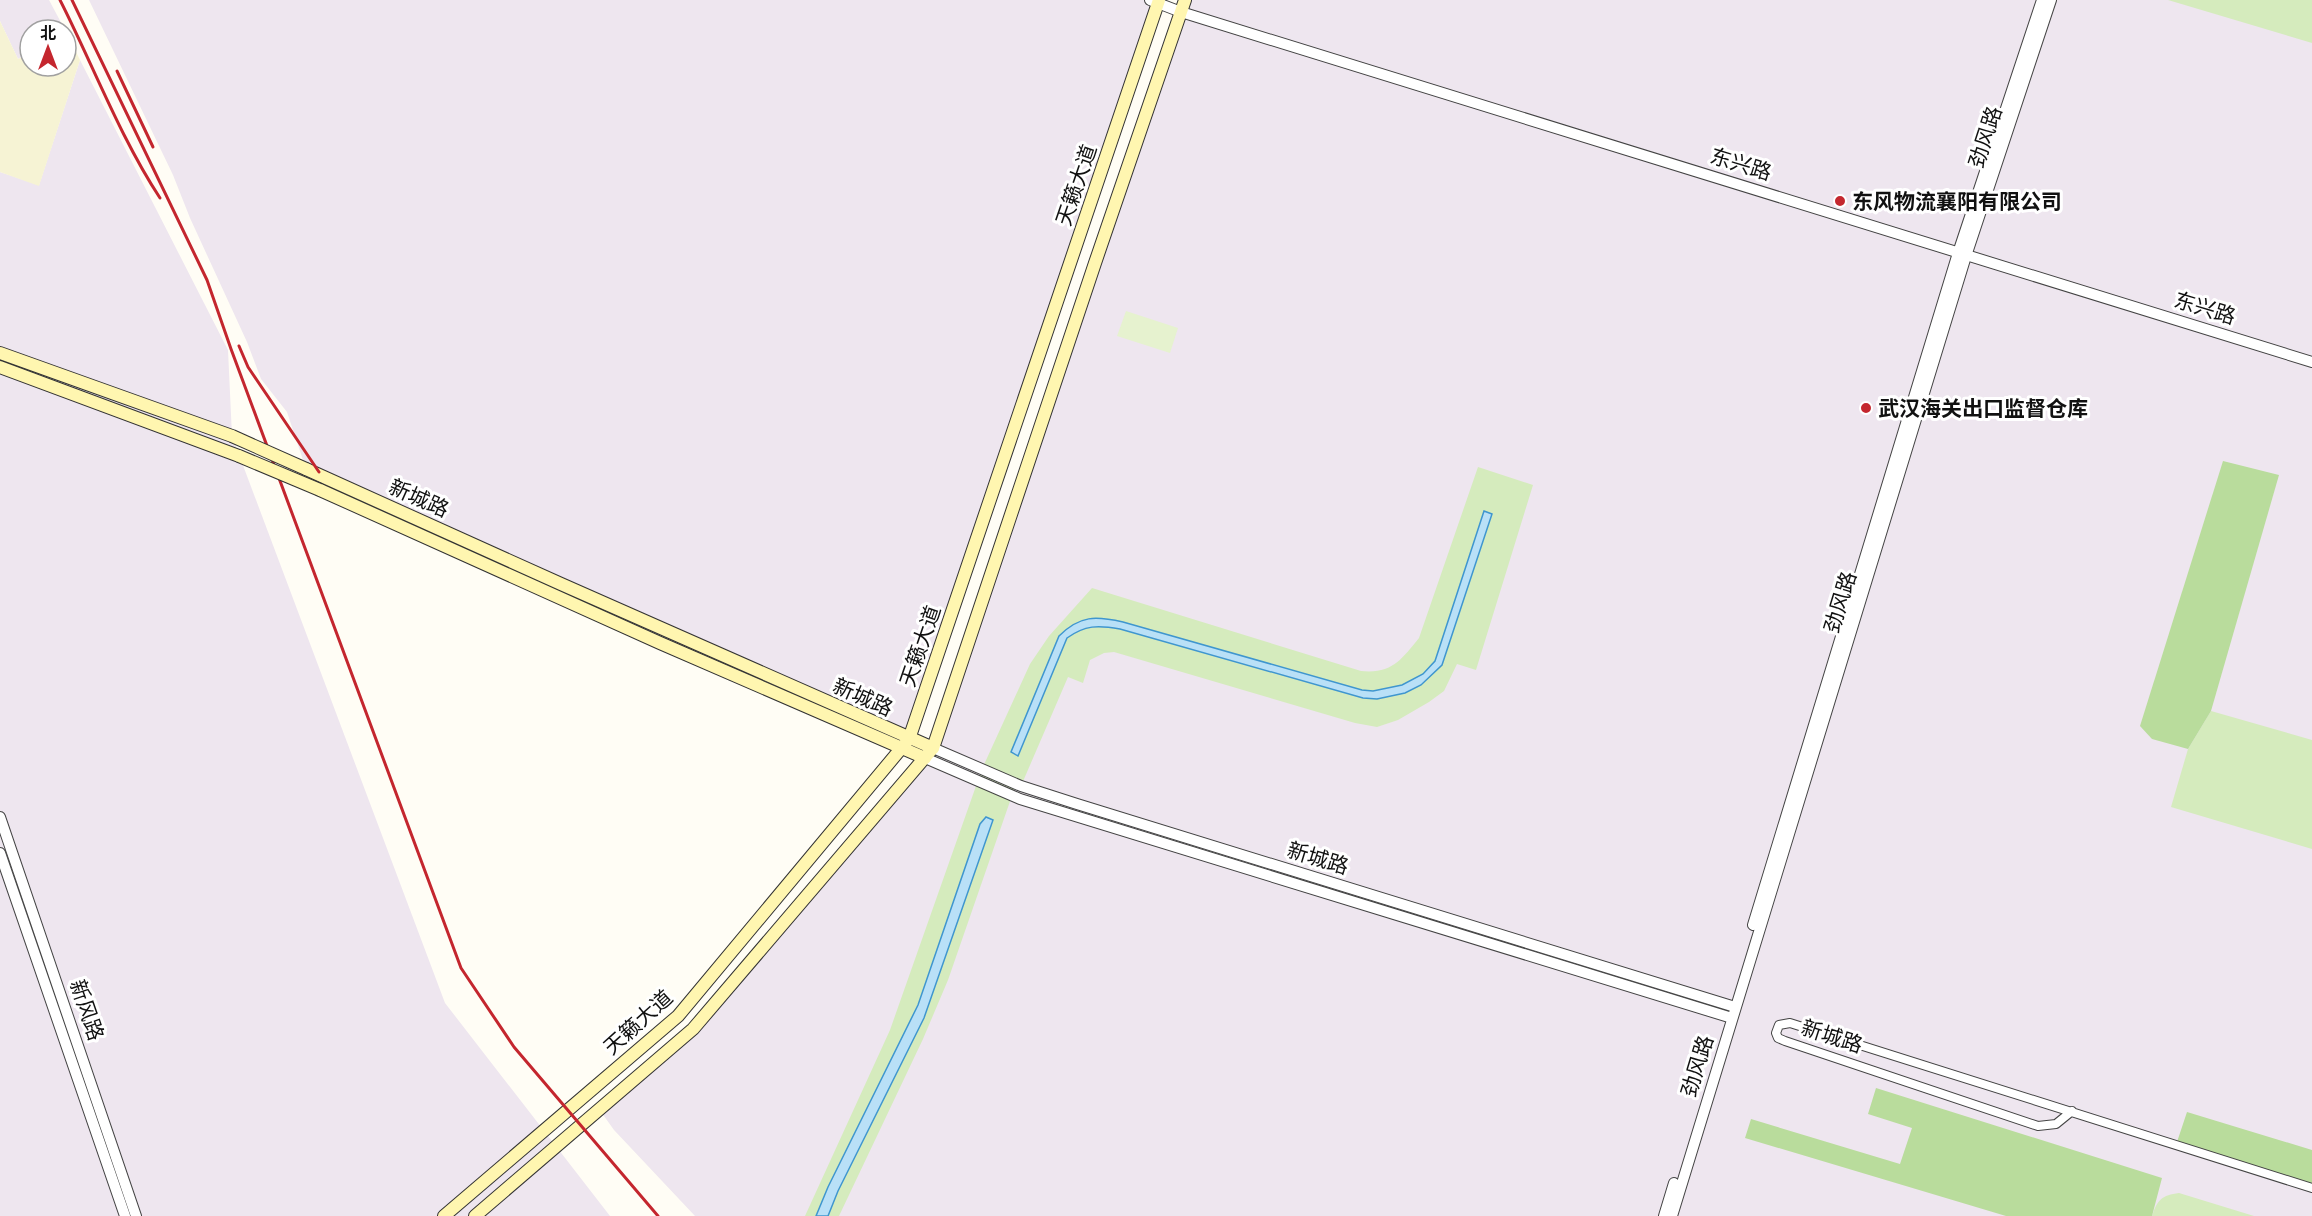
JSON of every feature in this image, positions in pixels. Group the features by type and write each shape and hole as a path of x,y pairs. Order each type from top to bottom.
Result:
{"main road":[{"name":"天籁大道","path":"444,1216 678,1016 905,744 1156,1"},
{"name":"天籁大道","path":"475,1216 693,1029 929,753 1183,6"},
{"name":"新城路","path":"0,353 232,436 905,744"},
{"name":"新城路","path":"0,368 239,456 929,753"}],"street":[{"name":"劲风路","path":"1672,1216 1732,1006 2042,0"},
{"name":"劲风路","path":"1962,254 2050,0"},
{"name":"东兴路","path":"1156,1 1183,6 1962,254 2312,362"},
{"name":"新城路","path":"929,753 1066,801 1732,1006"},
{"name":"新城路","path":"929,753 1020,799 1729,1018"},
{"name":"新风路","path":"0,818 136,1216"},
{"name":"新风路","path":"0,854 125,1216"},
{"name":"劲风路","path":"1664,1216 1729,1018"},
{"name":"新城路","path":"2072,1111 2056,1124 2038,1126 1785,1041 1778,1038 1776,1033 1779,1025 1790,1023 1954,1076 2072,1111 2312,1188"}],"shaded area":[{"path":"0,0 49,0 59,18 18,18 18,59 0,21"},
{"path":"89,0 1159,0 909,739 306,469 287,412 261,379 247,342 190,218 173,175"},
{"path":"1185,0 2312,0 2312,1216 695,1216 614,1130 599,1109 693,1029 933,748"},
{"path":"0,21 18,59 18,78 74,78 39,186 0,172"},
{"path":"80,60 228,350 232,436 445,1003 610,1216 0,1216 0,172 39,185 74,78 78,78"}],"green space":[{"path":"2168,0 2312,0 2312,43"},
{"path":"1126,311 1178,328 1170,353 1117,336"},
{"path":"2223,461 2279,475 2211,711 2188,749 2152,739 2140,726"},
{"path":"1478,467 1533,485 1476,670 1457,664 1444,691 1398,720 1377,727 1355,723 1114,652 1104,653 1090,660 1083,683 1068,677 1021,786 1016,784 948,980 923,1039 839,1216 805,1216 890,1030 982,769 1030,664 1049,636 1092,588 1361,671 1388,668 1401,659 1419,638"},
{"path":"2211,711 2312,740 2312,849 2171,807 2188,749"},
{"path":"1876,1088 2162,1178 2152,1216 2006,1216 1745,1138 1751,1119 1900,1164 1912,1128 1868,1114"},
{"path":"2187,1112 2312,1150 2312,1188 2176,1145"},
{"path":"2179,1193 2254,1216 2152,1216 2161,1199"}],"water":[{"path":"1484,511 1492,514 1442,665 1421,685 1405,693 1377,699 1363,698 1120,629 1092,627 1067,638 1018,756 1011,752 1059,636 1074,624 1089,619 1123,622 1362,690 1373,691 1402,685 1423,674 1435,661"},
{"path":"986,817 993,820 924,1018 838,1191 828,1216 816,1216 828,1187 918,1005 980,824"}],"railway":[{"path":"60,0 119,126 160,198"},
{"path":"72,0 207,280 461,968 514,1047 658,1216"},
{"path":"117,71 153,147"},
{"path":"239,346 248,367 319,472"}],"place":[{"name":"东风物流襄阳有限公司","path":"1840,201"},
{"name":"武汉海关出口监督仓库","path":"1866,408"}]}
